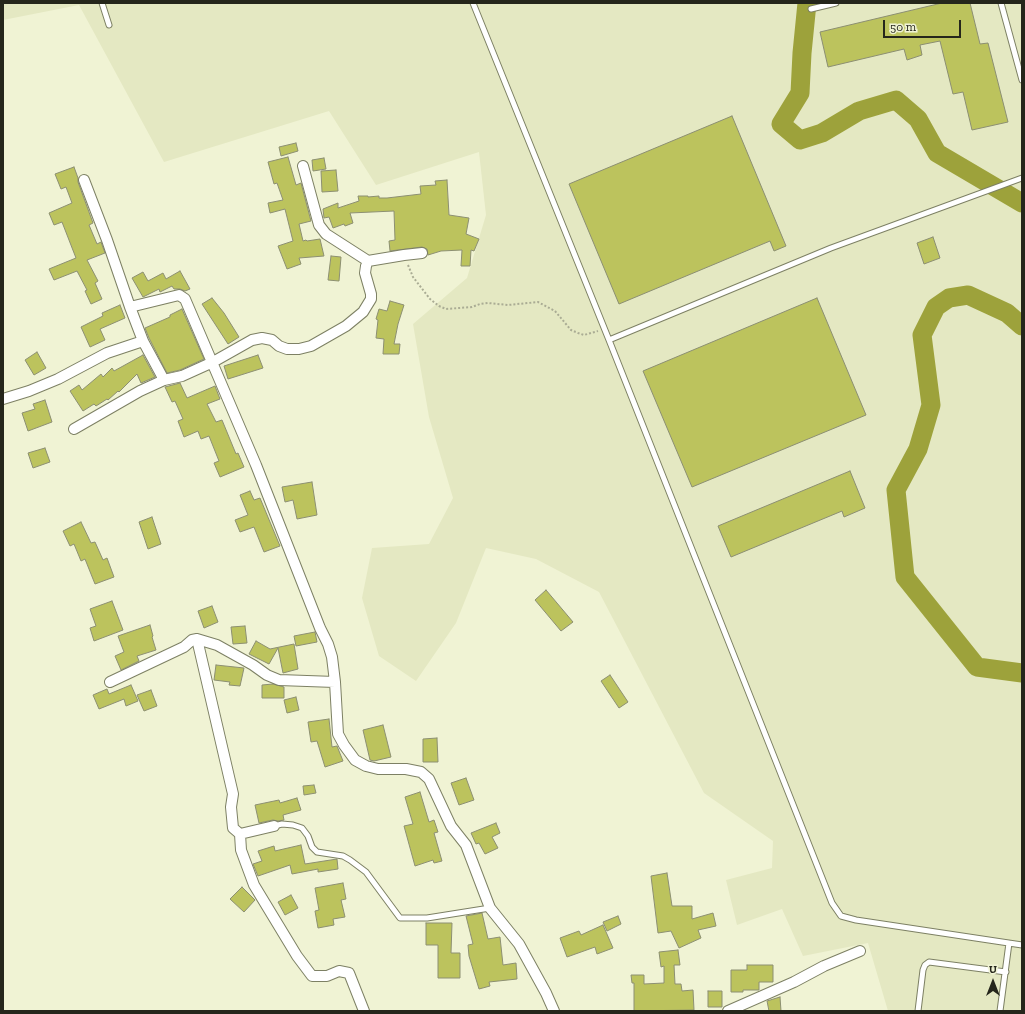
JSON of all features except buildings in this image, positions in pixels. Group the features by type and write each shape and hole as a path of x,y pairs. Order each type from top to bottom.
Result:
{"street":[{"path":"303,166 319,225 326,234 368,261 404,254 422,253"},
{"path":"84,180 130,307 144,341 164,380"},
{"path":"74,429 140,391 164,380 182,376 213,362 252,340 262,338 272,340 279,346 287,349 299,349 311,346 346,326 364,312 370,299 371,294 365,273 368,261"},
{"path":"130,307 179,295 186,299 256,464 320,628 328,644 332,657 335,682 338,734 355,760 366,766 378,769 406,769 421,772 429,779 450,826 466,845 490,908 519,944 546,993 554,1011"},
{"path":"3,399 29,391 58,379 107,353 144,341"},
{"path":"110,682 184,647 192,640 197,639 217,644 267,675 279,680 335,682"},
{"path":"197,639 233,794 231,807 234,828 240,834 241,850 254,885 297,956 312,976 327,976 339,971 349,973 364,1011"},
{"path":"240,834 274,826"},
{"path":"728,1011 794,982 824,966 860,952"}],"lane":[{"path":"102,3 109,25"},
{"path":"473,3 605,329 832,903 841,916 856,920 1022,945"},
{"path":"811,9 836,3"},
{"path":"1001,3 1022,80"},
{"path":"609,340 831,248 1022,178"},
{"path":"274,826 282,824 294,825 302,828 308,836 312,847 317,852 343,856 350,860 366,872 400,918 427,918 490,908"},
{"path":"1000,1011 1009,943"},
{"path":"918,1011 923,970 925,965 929,962 1006,972"}],"path":[{"path":"404,254 413,277 426,294 439,306 446,309 472,307 488,303 508,305 538,302 555,311 571,330 578,333 584,335 605,329"}],"shaded area":[{"path":"3,3 1022,3 1022,1011 888,1011 868,943 803,956 782,909 737,925 726,880 772,868 773,841 704,793 599,592 536,559 486,548 456,623 416,681 379,656 362,598 372,548 429,544 453,498 429,417 413,324 467,278 486,215 479,152 376,185 329,111 164,162 79,5 3,20"}],"waterway":[{"path":"807,3 800,93 781,124 800,140 822,133 859,111 896,100 918,119 937,153 1022,203"},
{"path":"1022,326 1007,313 968,295 949,298 936,307 922,335 931,405 918,449 896,490 905,577 977,667 1022,673"}]}
